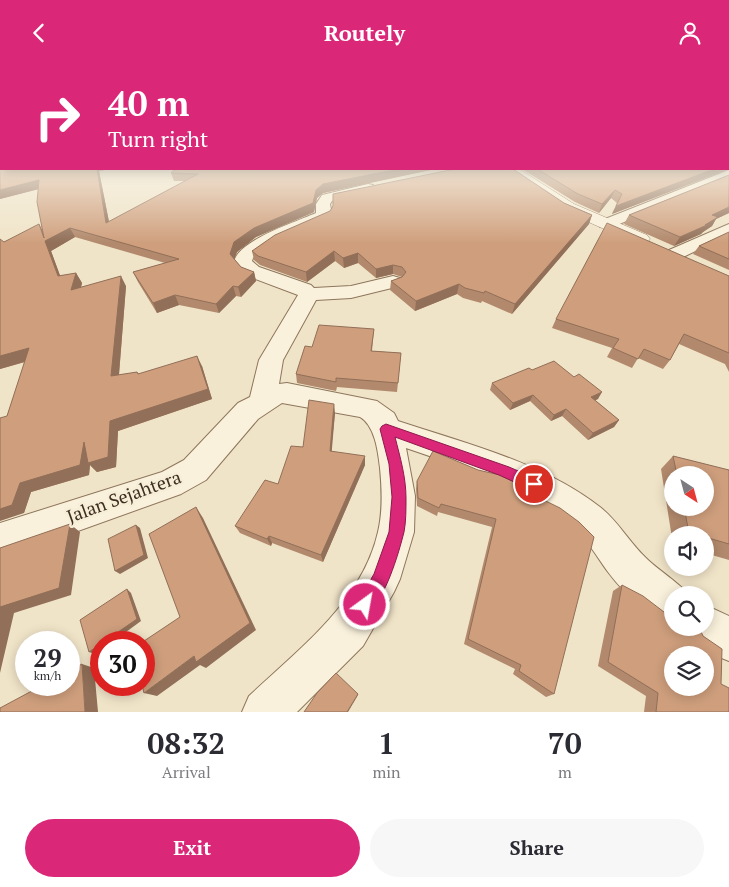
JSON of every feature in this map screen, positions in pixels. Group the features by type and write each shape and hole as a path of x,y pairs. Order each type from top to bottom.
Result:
{"street":[{"path":"530,182 568,207 693,262"},
{"path":"606,224 709,182"},
{"path":"377,186 327,198 323,205 324,215 254,247 244,256 243,262 252,271 304,289 309,294 351,291 393,282"},
{"path":"674,254 729,229"},
{"path":"262,401 271,360 309,294"},
{"name":"Jalan Sejahtera","path":"0,541 170,484 195,470 248,411 276,394 287,393 352,405 374,412 384,421 395,464 399,497 396,532 381,579 348,631 265,712"},
{"path":"386,429 504,471 550,491 589,520 626,565 664,599"},
{"path":"714,631 729,640"}],"building":[{"path":"0,182 30,182 0,190"},
{"path":"39,182 99,182 106,223 183,182 332,182 323,184 316,190 313,203 254,228 234,242 230,254 241,267 254,272 238,287 233,286 216,304 175,295 153,303 133,272 179,259 70,228 45,241 58,276 76,273 71,290 121,276 111,376 137,372 138,374 197,356 208,389 110,421 108,457 88,463 84,442 80,465 20,483 12,505 0,509 0,418 7,416 29,348 0,356 0,239 4,242 39,224 44,238 37,202"},
{"path":"391,182 533,182 564,203 592,215 515,304 485,291 484,293 465,288 459,284 416,301 391,281 402,277 406,272 402,267 393,265 376,269 358,253 343,258 334,251 306,272 258,256 252,251 275,235 330,211 333,206 333,194"},
{"path":"559,182 679,182 616,206 622,194 615,190 602,204 578,194"},
{"path":"711,182 729,182 729,207 712,215 718,217 705,225 707,225 680,237 629,215"},
{"path":"607,223 729,276 729,353 684,334 670,360 644,349 638,359 613,348 619,339 556,319"},
{"path":"729,232 729,259 699,246"},
{"path":"319,325 374,329 371,351 401,353 398,383 336,378 336,382 296,374 305,346 312,347"},
{"path":"554,361 574,377 579,374 602,392 591,397 619,420 593,433 566,409 554,415 533,395 513,403 492,383 529,368 532,370"},
{"path":"309,400 334,404 330,451 365,456 321,555 269,536 267,539 235,526 265,480 278,484 291,446 303,447"},
{"path":"433,451 478,470 500,475 519,484 519,488 560,508 579,522 594,537 554,694 519,671 521,665 468,639 496,519 441,504 439,508 418,498 417,481"},
{"path":"673,456 713,466 675,466"},
{"path":"714,466 729,470 729,544 714,540 714,526 688,526 686,516 714,516"},
{"path":"196,507 250,623 196,662 194,656 155,685 155,634 180,617 149,534"},
{"path":"70,524 59,588 0,607 0,548"},
{"path":"136,525 144,555 115,571 108,539"},
{"path":"622,585 643,596 664,612 664,636 703,636 722,649 721,684 729,688 729,712 656,712 658,693 608,662"},
{"path":"127,589 137,619 120,631 90,631 89,652 80,620"},
{"path":"82,664 85,712 0,712 0,708 22,696 80,696 80,665"},
{"path":"336,673 358,694 347,712 304,712 317,693"}],"route":[{"path":"365,605 381,579 396,532 399,497 395,464 386,429 504,471 534,484"}]}
